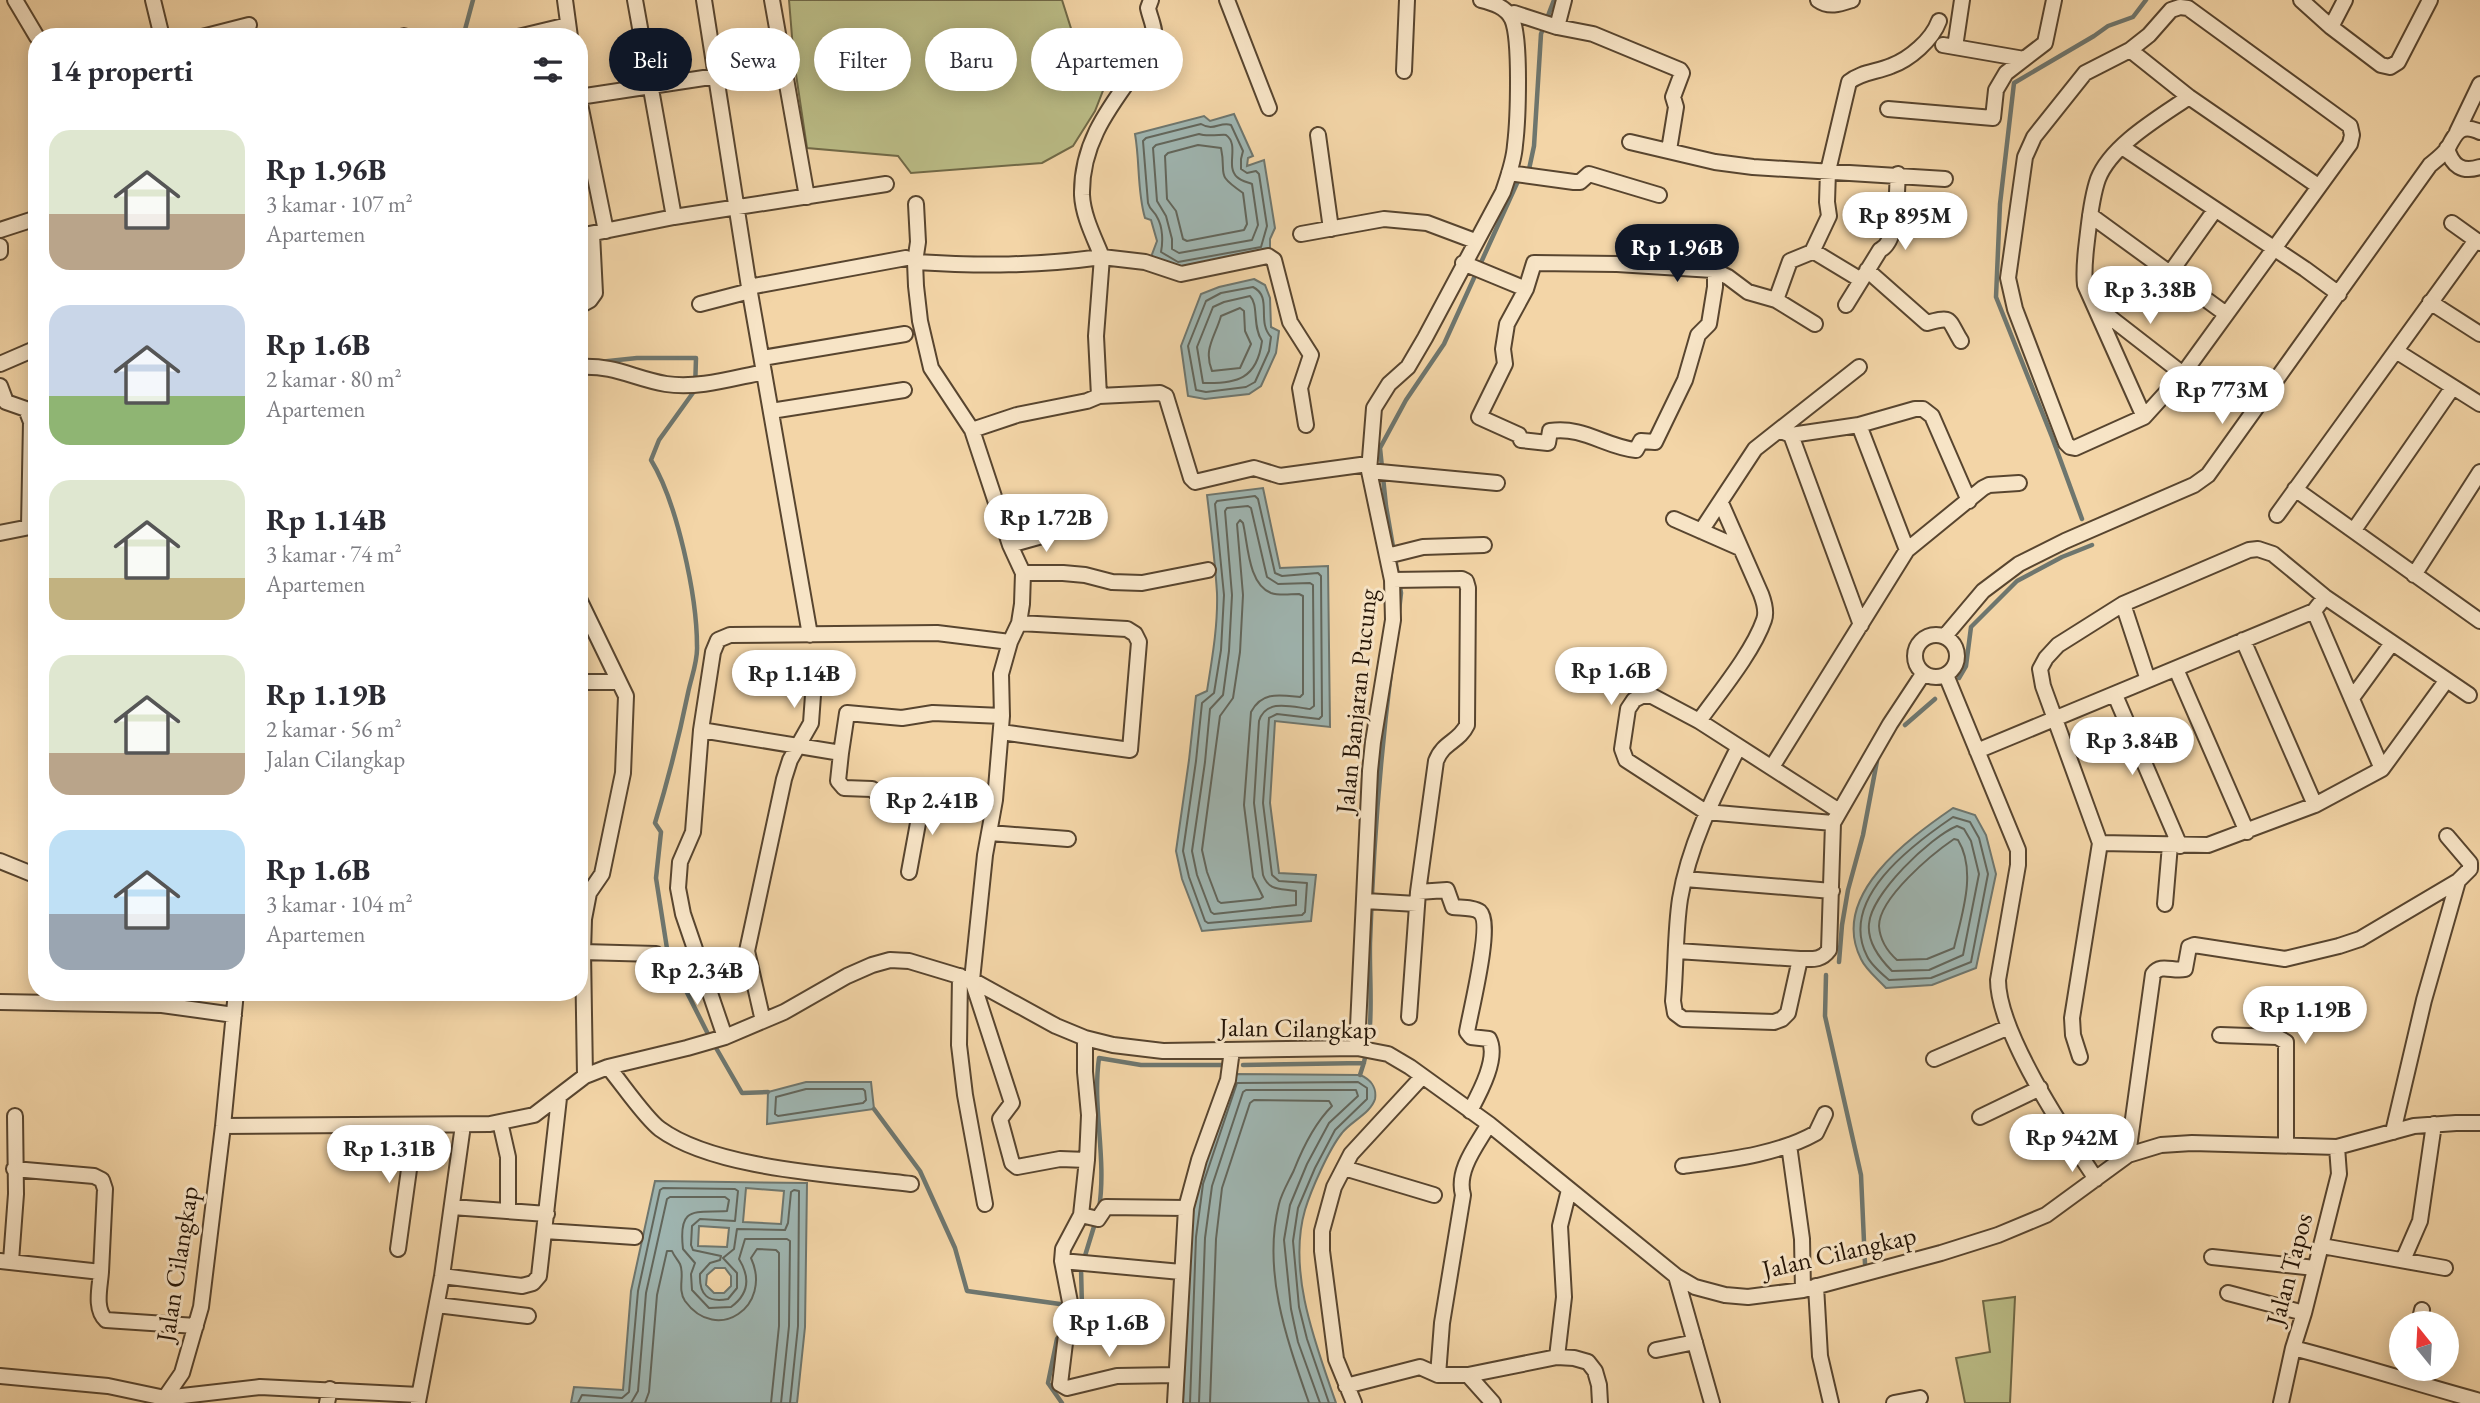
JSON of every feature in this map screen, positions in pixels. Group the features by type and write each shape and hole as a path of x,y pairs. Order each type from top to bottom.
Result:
{"street":[{"path":"15,0 32,28"},
{"path":"153,0 160,28"},
{"path":"565,0 569,28"},
{"path":"635,0 640,28"},
{"path":"704,0 709,28"},
{"path":"772,0 777,28"},
{"path":"1099,396 1096,336 1102,257 1087,220 1082,195 1088,151 1102,116 1153,43 1155,33 1147,8 1151,0"},
{"path":"1227,0 1269,108"},
{"path":"1404,71 1407,0"},
{"path":"1480,0 1549,24 1593,34 1680,70 1682,73 1673,97 1676,107 1669,150"},
{"path":"1549,24 1564,0"},
{"path":"1818,0 1824,4 1835,5 1852,0"},
{"path":"1962,0 1949,46 2024,59"},
{"path":"1888,109 1993,118 1996,90 2006,73 2045,43 2054,0"},
{"path":"2301,0 2381,65 2390,66 2398,62 2430,0"},
{"path":"2331,27 2345,0"},
{"path":"2188,8 2350,127 2350,144 2318,186 2183,374 2144,417 2075,448 2070,447 2066,443 2015,309 2008,278 2028,147 2085,73 2130,50 2149,35 2171,10 2188,8"},
{"name":"Jalan Banjaran Pucung","path":"1358,1048 1370,902 1370,771 1399,580 1376,470 1374,408 1380,395 1408,367 1503,192 1515,147 1517,81 1514,10"},
{"path":"1776,300 1790,261 1813,250 1829,216 1828,171 1849,82 1855,77 1892,66 1907,58 1935,32 1939,21"},
{"path":"237,28 249,25"},
{"path":"2130,50 2189,97 2318,186"},
{"path":"1945,636 1983,591 2019,564 2194,485 2208,475 2430,165 2447,148 2480,84"},
{"path":"588,96 614,91"},
{"path":"651,91 674,217"},
{"path":"720,91 750,289 810,635"},
{"path":"788,91 807,197"},
{"path":"2144,417 2085,285 2090,215 2099,178 2122,147 2189,97"},
{"path":"2457,132 2467,128 2480,132"},
{"path":"1318,135 1331,229"},
{"path":"1630,142 1715,162 1753,167 1945,179"},
{"path":"2122,147 2339,294"},
{"path":"2447,148 2450,160 2459,168 2470,171 2480,167"},
{"path":"1509,173 1577,182 1589,174 1659,195"},
{"path":"1846,305 1880,250 1886,247 1891,239 1898,174"},
{"path":"592,234 674,217 886,184"},
{"path":"588,191 595,293 588,301"},
{"path":"916,204 918,242 910,260 931,368 972,430 1010,545 1023,573 1019,624 1010,642 1001,674 1002,716 995,800 966,978 961,1058 985,1203"},
{"path":"2170,273 2216,210"},
{"path":"2090,215 2226,314"},
{"path":"1301,234 1384,219 1443,228 1475,240"},
{"path":"0,230 28,221"},
{"path":"2277,515 2430,302 2478,242 2452,223"},
{"path":"0,246 0,252"},
{"path":"1813,250 1864,275 1927,323 1942,318 1947,320 1961,341"},
{"path":"700,304 750,289 910,260 990,266 1035,265 1102,257 1145,262 1181,274 1268,256 1274,260 1292,326 1311,355 1300,388 1306,425"},
{"path":"1464,263 1526,289"},
{"path":"1715,271 1709,324 1698,335 1685,380 1655,442 1641,441 1636,450 1626,449 1598,437 1563,429 1549,431 1548,443 1521,440 1519,435 1479,417 1505,364 1503,349 1507,324 1526,289 1534,263 1686,267 1715,271 1748,292 1776,300 1815,324"},
{"path":"2430,302 2480,334"},
{"path":"2095,306 2183,374"},
{"path":"588,367 610,367 663,383 695,384 763,365 905,334"},
{"path":"2396,351 2480,404"},
{"path":"0,364 28,352"},
{"path":"1701,531 1755,449 1786,433 1859,368"},
{"path":"0,386 6,402 26,409 28,414"},
{"path":"2354,530 2452,387"},
{"path":"771,411 904,390"},
{"path":"972,430 1017,415 1087,401 1099,396 1160,393 1166,396 1191,478 1195,482 1249,469 1280,476 1376,470 1497,483"},
{"path":"1786,433 1858,425 1923,410 1932,415 1969,501"},
{"path":"1858,425 1907,550"},
{"path":"1786,433 1861,625"},
{"path":"2414,575 2480,472"},
{"path":"1772,767 1907,550 1989,485 2019,483"},
{"path":"2295,489 2480,620"},
{"path":"1699,721 1742,660 1765,619 1761,594 1721,503"},
{"path":"1674,519 1740,548"},
{"path":"1010,545 1042,536 1058,521"},
{"path":"0,533 28,527"},
{"path":"1393,554 1423,547 1483,544"},
{"path":"2080,1057 2073,1035 2072,1018 2100,843 2054,718 2040,669 2058,645 2123,604 2258,549 2273,554 2325,597 2469,695"},
{"path":"1023,573 1063,573 1112,582 1142,583 1208,570"},
{"path":"1399,580 1462,579 1468,588 1467,726 1463,733 1440,750 1436,761 1417,898 1409,1017"},
{"path":"1977,751 2314,611 2325,597"},
{"path":"2123,604 2148,680"},
{"path":"2314,611 2382,769"},
{"path":"588,618 626,696 624,773 602,874 588,898"},
{"path":"1001,732 1130,750 1139,642 1135,634 1127,629 1019,624"},
{"path":"716,1040 678,888 680,862 693,832 701,730 713,652 718,640 730,635 937,633 1010,642"},
{"path":"1945,636 1955,644 1958,656 1955,667 1947,676 1935,678 1923,674 1914,656 1917,645 1925,638 1945,636"},
{"path":"2243,640 2315,806"},
{"path":"2352,698 2392,643"},
{"path":"2176,669 2247,832"},
{"path":"1677,951 1800,959 1824,957 1829,950 1836,817 1923,674"},
{"path":"1947,676 2018,850 1998,994 2009,1027 2040,1088 2096,1178"},
{"path":"763,1021 747,951 782,788 790,760 811,723 814,681"},
{"path":"2100,843 2208,845 2315,806 2382,769 2446,681"},
{"path":"588,682 618,682"},
{"path":"2115,695 2175,845 2165,904"},
{"path":"1642,696 1652,696 1699,721 1772,767 1836,817 1706,812 1626,760 1622,749 1628,709 1634,700 1642,696"},
{"path":"995,800 878,794 872,789 840,787 838,781 847,713 902,718 922,717 933,713 1002,716"},
{"path":"701,730 841,753"},
{"path":"1738,748 1706,812 1680,899 1673,1001 1675,1013 1683,1019 1782,1019 1788,1013 1800,959"},
{"path":"909,872 923,796"},
{"path":"990,833 1068,839"},
{"path":"2128,1155 2153,974 2156,969 2185,969 2189,947 2194,945 2285,959 2360,939 2458,881 2470,869 2475,858 2447,835"},
{"path":"0,861 28,872"},
{"path":"1685,879 1832,891"},
{"path":"2393,1132 2424,1000 2458,881"},
{"path":"1370,902 1417,898 1447,890 1453,906 1477,910 1482,915 1485,938 1467,1032 1471,1037 1489,1039 1493,1048 1485,1082 1470,1111"},
{"path":"588,952 656,954"},
{"name":"Jalan Cilangkap","path":"223,1126 463,1125 490,1124 534,1115 585,1076 608,1067 716,1040 784,1012 872,965 890,960 909,961 966,978 1034,1016 1085,1038 1136,1049 1358,1048 1394,1056 1489,1124 1676,1276 1695,1287 1725,1295 1748,1297 1809,1288 1998,1235 2046,1215 2128,1155 2161,1145 2337,1147 2434,1124 2480,1124"},
{"path":"966,978 1012,1103 1000,1119 1012,1163 1017,1167 1060,1158 1087,1160"},
{"name":"Jalan Cilangkap","path":"163,1401 183,1373 197,1326 223,1126 235,1001"},
{"path":"584,1001 585,1076"},
{"path":"0,1002 162,1005 234,1015"},
{"path":"1934,1059 2009,1027"},
{"path":"2220,1035 2277,1037 2287,1042 2286,1145"},
{"path":"1085,1038 1089,1115 1089,1218"},
{"path":"1175,1403 1186,1208 1199,1160 1228,1080 1232,1050"},
{"path":"608,1067 658,1128 692,1146 755,1164 911,1184"},
{"path":"1354,1403 1336,1359 1322,1251 1322,1231 1334,1187 1343,1168 1356,1148 1422,1077"},
{"path":"1980,1116 2040,1088"},
{"path":"442,1276 522,1286 533,1283 539,1276 559,1098"},
{"path":"1683,1167 1789,1145 1816,1133 1825,1114"},
{"path":"15,1116 16,1194 6,1261 101,1272"},
{"path":"500,1122 508,1157 508,1211"},
{"path":"1438,1375 1442,1323 1463,1195 1460,1183 1489,1124"},
{"path":"2403,1260 2423,1212 2434,1124"},
{"path":"0,1376 108,1386 163,1401 260,1387 328,1396 418,1399 442,1276 463,1125"},
{"path":"398,1249 415,1126"},
{"path":"1789,1145 1820,1356 1831,1403"},
{"name":"Jalan Tapos","path":"2281,1403 2339,1174 2337,1147"},
{"path":"1343,1168 1434,1195"},
{"path":"14,1169 94,1176 102,1180 105,1189 100,1315 106,1320 197,1326"},
{"path":"1557,1357 1564,1297 1560,1226 1570,1190"},
{"path":"0,1194 16,1194"},
{"path":"452,1207 547,1214"},
{"path":"1181,1272 1075,1263 1063,1249 1089,1218 1106,1207 1186,1208"},
{"path":"545,1231 635,1237"},
{"path":"2322,1246 2445,1268"},
{"path":"2212,1257 2315,1268"},
{"path":"1075,1263 1059,1381 1062,1386 1067,1388 1117,1376 1176,1375"},
{"path":"1676,1276 1712,1403"},
{"path":"2228,1293 2304,1313"},
{"path":"437,1305 528,1316"},
{"path":"1656,1350 1695,1342"},
{"path":"2293,1348 2389,1372"},
{"path":"1346,1386 1420,1367 1438,1375 1468,1375 1557,1357 1574,1358 1588,1362 1595,1371 1600,1403"},
{"path":"1468,1375 1493,1403"},
{"path":"2424,1381 2480,1401"},
{"path":"1895,1403 1920,1398"}],"green space":[{"path":"789,0 1062,0 1071,28 1031,28 1031,91 1103,91 1095,111 1073,146 1042,163 911,173 898,156 807,148 798,91 800,28 791,28"},
{"path":"2015,1297 2010,1403 1965,1403 1956,1358 1990,1352 1983,1301"}],"water":[{"path":"1234,114 1253,156 1248,158 1247,166 1264,160 1275,228 1270,239 1270,252 1176,269 1151,257 1157,241 1151,220 1145,218 1142,208 1135,134 1204,116 1210,121"},
{"path":"1254,279 1265,285 1270,298 1271,327 1279,331 1276,353 1261,386 1249,394 1205,399 1188,396 1181,346 1201,294"},
{"path":"1263,488 1280,568 1328,566 1330,727 1275,721 1270,803 1279,873 1316,875 1311,921 1202,931 1182,879 1176,851 1196,696 1207,691 1216,630 1217,593 1207,495"},
{"path":"1953,808 1975,815 1986,835 1996,874 1976,968 1932,985 1886,988 1861,959 1854,936 1856,913 1864,892 1878,872 1915,836"},
{"path":"1232,1074 1360,1075 1374,1087 1373,1104 1342,1133 1326,1159 1305,1210 1300,1234 1299,1258 1306,1308 1336,1403 1183,1403 1189,1236 1196,1182"},
{"path":"806,1082 871,1082 874,1109 767,1124 768,1092"},
{"path":"655,1181 807,1183 805,1327 797,1403 571,1403 574,1387 623,1390 631,1291","holes":["746,1188 784,1191 781,1224 743,1222","699,1226 729,1228 727,1247 698,1246","715,1268 725,1268 731,1276 731,1286 724,1293 714,1293 706,1285 707,1275"]}],"waterway":[{"path":"465,28 473,0"},
{"path":"1528,174 1534,146 1541,34 1554,0"},
{"path":"2082,519 1996,297 2000,204 2014,83 2108,26 2133,17 2146,0"},
{"path":"1399,611 1401,593 1386,506 1380,448 1406,400 1444,344 1518,181 1522,180"},
{"path":"599,362 637,358 696,358 695,390 659,440 651,460 669,500 684,550 697,646 677,742 655,823 661,832 656,878 668,955 708,1034 742,1093 768,1092"},
{"path":"1959,678 1966,666 1971,627 2017,581 2062,557 2092,545"},
{"path":"1360,1075 1370,1026 1373,875 1391,672"},
{"path":"1905,725 1935,699"},
{"path":"1839,962 1848,890 1863,835 1877,761"},
{"path":"1826,975 1825,1016 1861,1175 1865,1264"},
{"path":"1099,1209 1099,1058 1141,1065 1226,1065"},
{"path":"1243,1065 1364,1063"},
{"path":"874,1109 920,1171 955,1248 967,1291 1067,1305"},
{"path":"1084,1259 1096,1220"},
{"path":"1074,1318 1082,1308 1081,1267"},
{"path":"1062,1333 1057,1339 1048,1383 1062,1403"}]}
